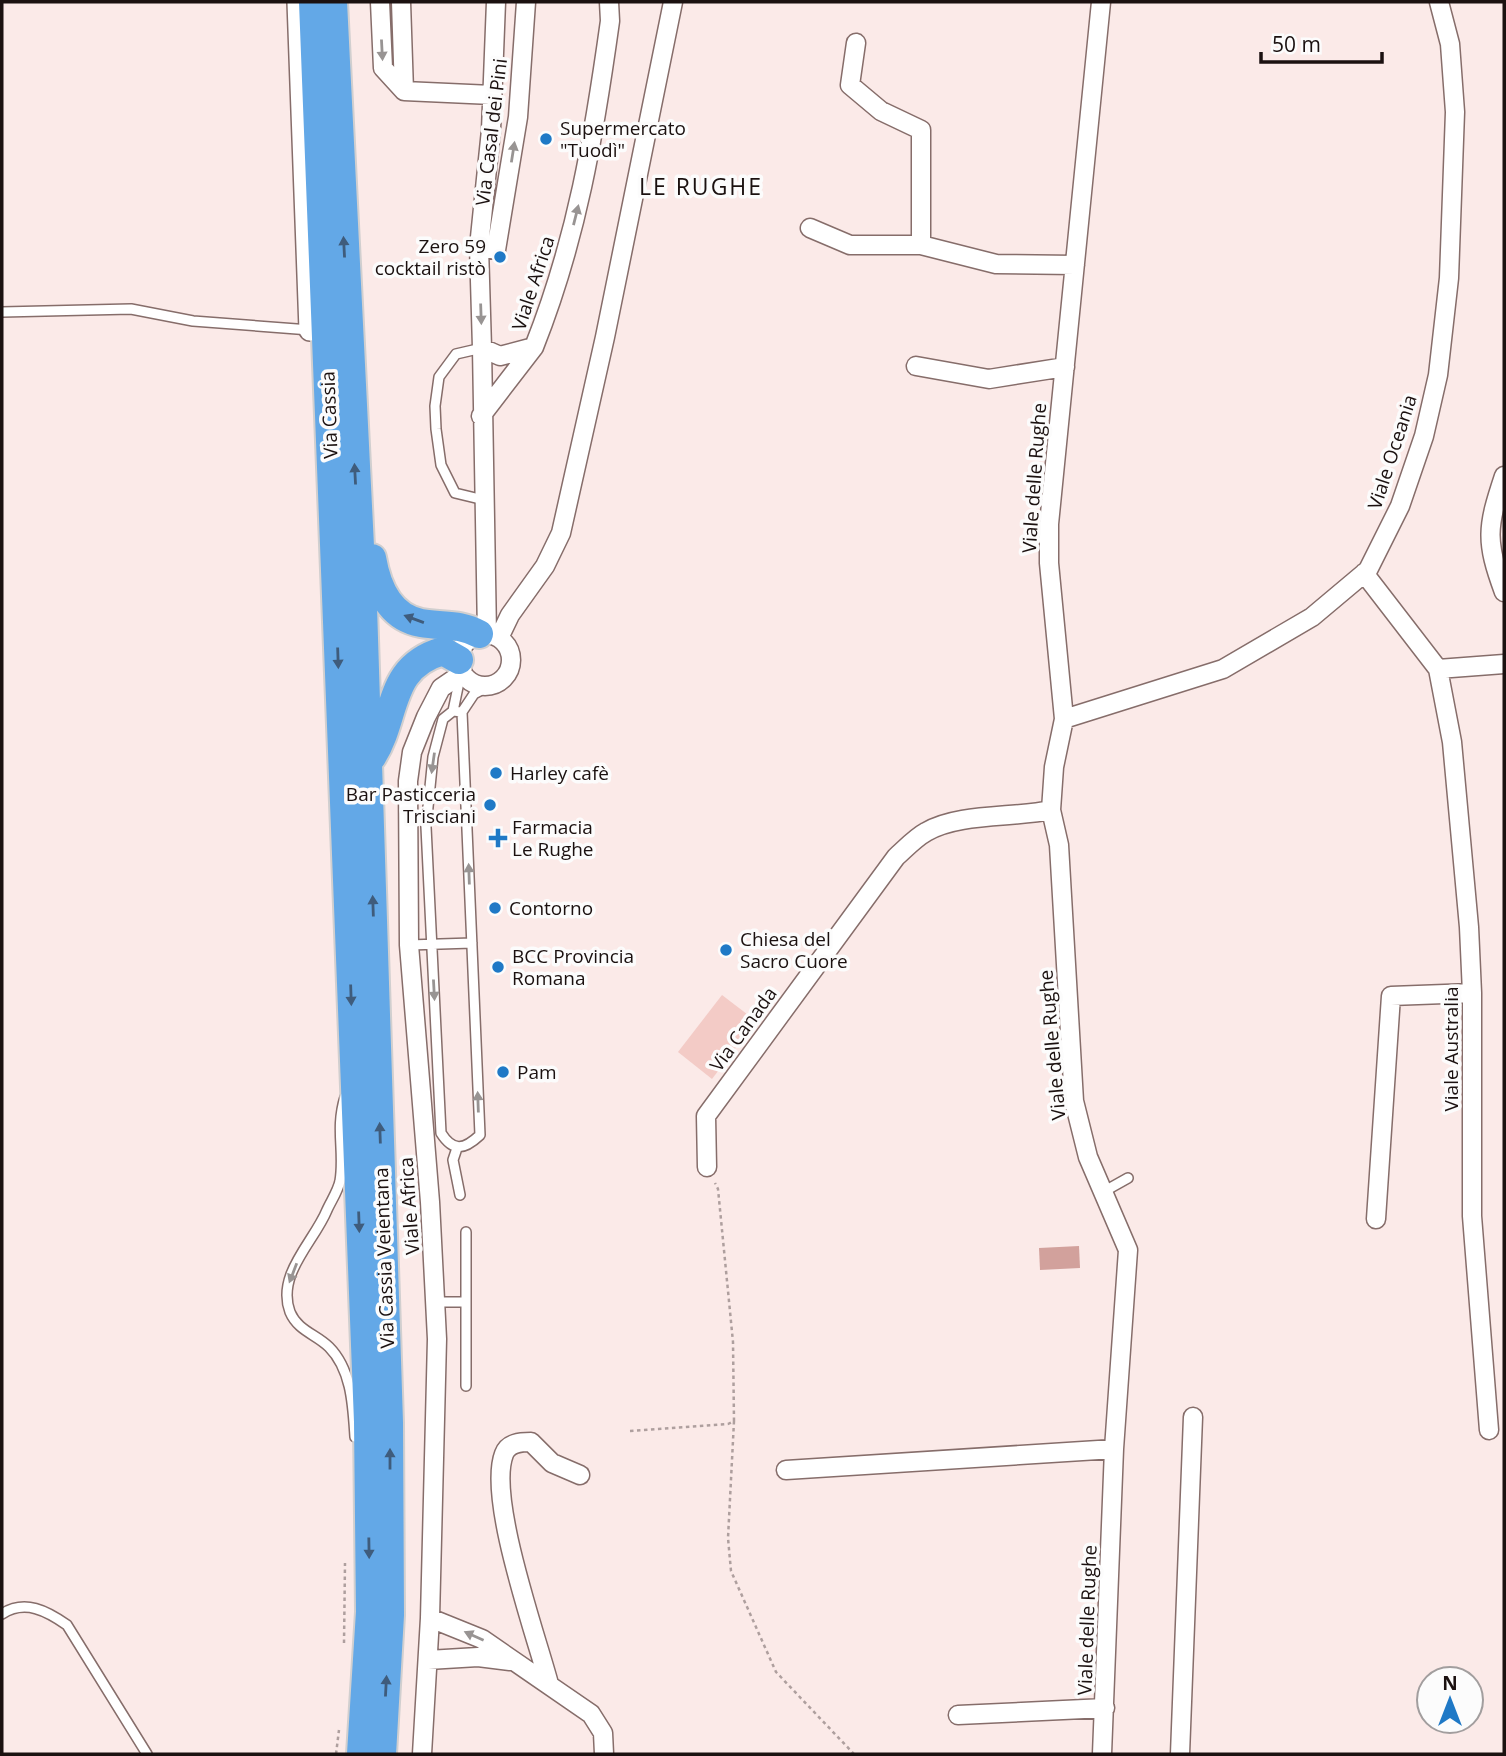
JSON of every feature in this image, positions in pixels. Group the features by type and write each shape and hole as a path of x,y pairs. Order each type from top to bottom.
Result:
{"highway":[{"name":"Via Cassia","path":"313,2 345,829"},
{"name":"Via Cassia","path":"333,2 369,762"},
{"path":"310,330 320,564 336,605"},
{"path":"357,509 368,537 376,577 385,600 403,616 419,623 464,625 488,635"},
{"path":"369,762 380,744 400,681 424,657 443,651 463,670"},
{"name":"Via Cassia Veientana","path":"369,762 389,1423 390,1615 382,1754"},
{"name":"Via Cassia Veientana","path":"345,829 369,1484 370,1612 361,1754"}],"street":[{"path":"298,2 310,330"},
{"path":"380,2 383,68 404,91 492,95"},
{"path":"401,2 404,91"},
{"name":"Viale Africa","path":"496,2 492,95 479,247 482,348 500,356 534,346 559,284 592,152 610,22 609,2"},
{"name":"Via Casal dei Pini","path":"479,247 496,250 518,117 526,2"},
{"path":"662,2 666,27"},
{"name":"Viale Africa","path":"422,1754 430,1618 436,1302 409,945 408,781 412,752 441,688 463,670 466,642 488,635 510,615 545,566 561,533 605,337 673,2"},
{"name":"Viale delle Rughe","path":"1101,2 1049,524 1048,563 1064,719 1054,766 1051,810 1059,845 1074,1101 1088,1157 1124,1235 1128,1259 1114,1449 1102,1754"},
{"name":"Viale Oceania","path":"1064,719 1223,669 1312,617 1364,573 1400,506 1424,436 1438,375 1449,278 1455,112 1450,44 1439,2"},
{"path":"856,43 850,85 881,111 920,130 921,244"},
{"path":"810,228 850,245 921,244 996,264 1074,265"},
{"path":"481,416 534,346"},
{"path":"463,670 478,685 491,685 502,680 510,666 509,649 488,635 481,416 482,348"},
{"name":"Viale delle Rughe","path":"916,366 989,379 1065,367"},
{"path":"1504,476 1488,536 1492,560 1504,592"},
{"name":"Viale Australia","path":"1364,573 1438,669 1459,797 1472,993 1472,1216 1489,1430"},
{"path":"1438,669 1504,664"},
{"name":"Via Canada","path":"708,1167 705,1116 896,857 926,832 955,822 1024,816 1051,810"},
{"path":"1376,1219 1391,996 1472,993"},
{"path":"1180,1754 1193,1417"},
{"path":"549,1685 503,1507 500,1472 504,1452 510,1445 531,1442 552,1463 580,1475"},
{"path":"786,1470 1114,1449"},
{"path":"430,1618 482,1639 599,1723 604,1754"},
{"path":"428,1660 478,1657 514,1661"},
{"path":"958,1715 1105,1708"}],"lane":[{"path":"2,312 131,309 201,322 310,330"},
{"path":"482,348 456,354 439,376 435,406 441,466 456,493 484,500"},
{"path":"463,670 459,682 458,711 480,1135 467,1146 457,1148 448,1144 440,1133 426,827 433,757 443,719 458,711 474,694 491,685"},
{"path":"409,945 472,943"},
{"path":"353,1072 338,1118 340,1181 323,1221 304,1245 289,1282 290,1311 303,1331 328,1346 349,1384 355,1449 369,1484"},
{"path":"457,1148 453,1160 460,1195"},
{"path":"1103,1192 1128,1178"},
{"path":"466,1232 466,1385"},
{"path":"436,1302 466,1302"},
{"path":"2,1614 9,1609 30,1606 48,1611 67,1625 147,1754"}],"path":[{"path":"708,1167 718,1189 733,1342 734,1420 728,1538 731,1572 776,1672 854,1754"},
{"path":"630,1431 728,1424 734,1420"},
{"path":"344,1654 345,1563"},
{"path":"336,1754 339,1730"}],"shaded area":[{"path":"722,995 756,1021 712,1079 678,1052"},
{"path":"1079,1246 1080,1268 1040,1270 1039,1248"}],"place":[{"name":"Supermercato \"Tuodì\"","path":"546,139"},
{"name":"Zero 59 cocktail ristò","path":"500,257"},
{"name":"Harley cafè","path":"496,773"},
{"name":"Bar Pasticceria Trisciani","path":"490,805"},
{"name":"Farmacia Le Rughe","path":"498,838"},
{"name":"Contorno","path":"495,908"},
{"name":"Chiesa del Sacro Cuore","path":"726,950"},
{"name":"BCC Provincia Romana","path":"498,967"},
{"name":"Pam","path":"503,1072"}],"district":[{"name":"LE RUGHE","path":"701,187"}]}
